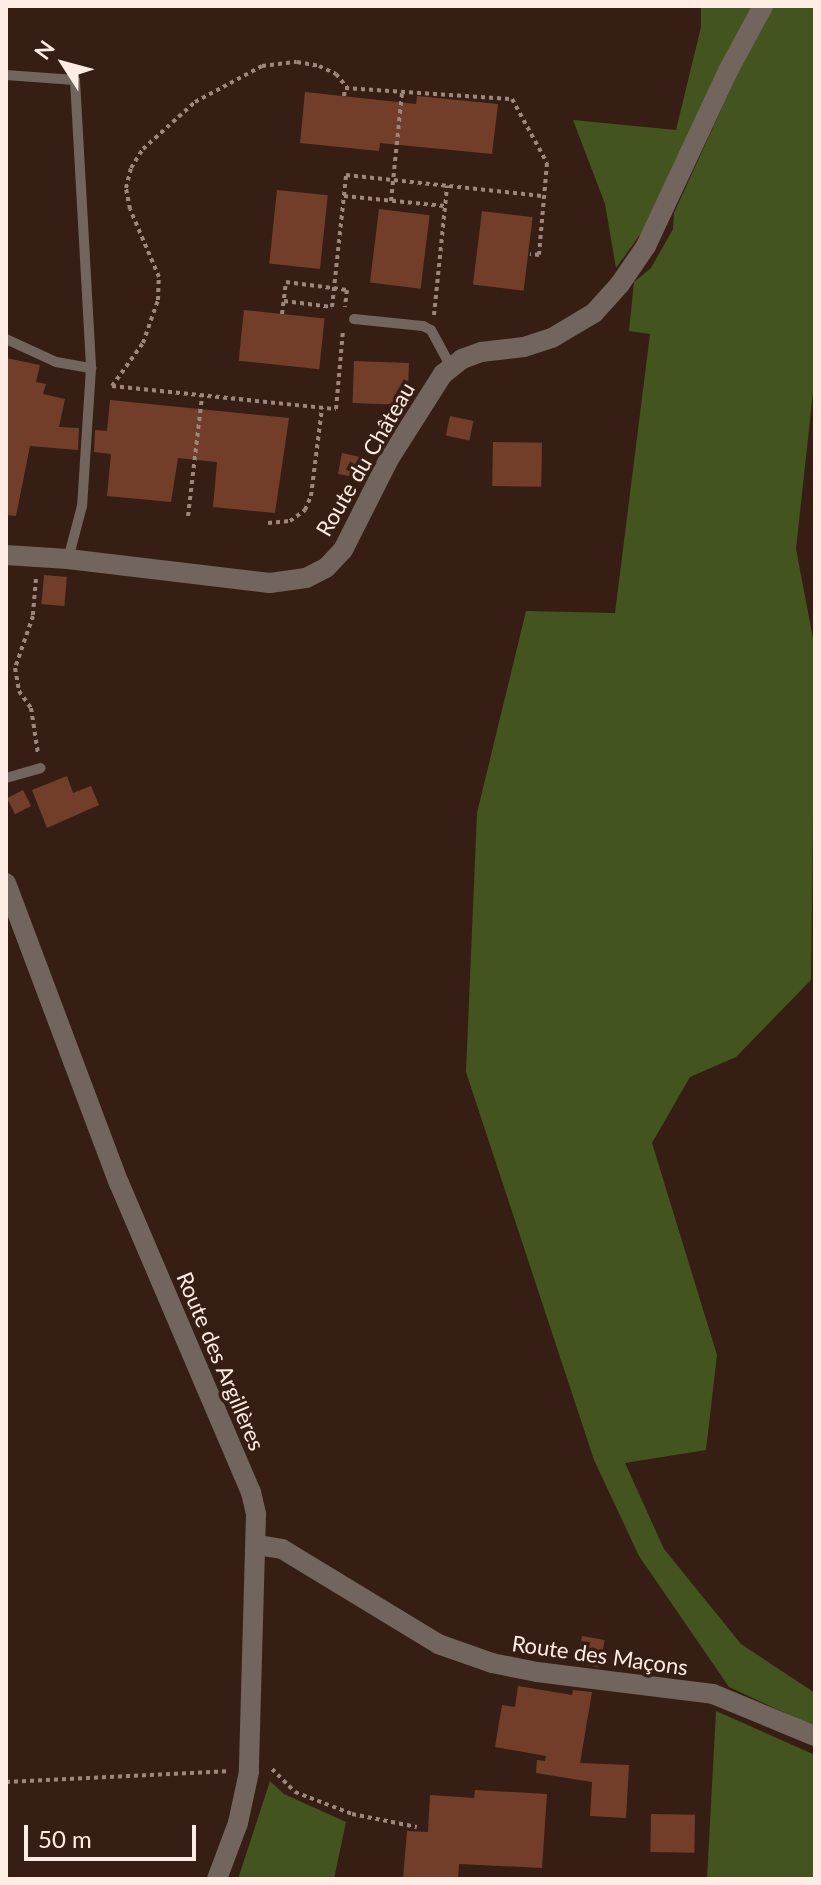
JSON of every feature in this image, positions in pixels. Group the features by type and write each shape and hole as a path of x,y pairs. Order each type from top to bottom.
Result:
{"street":[{"name":"Route du Château","path":"6,555 68,559 270,583 306,578 326,568 343,550 389,459 428,394 451,367 481,352 524,347 552,338 594,313 620,284 646,246 729,69 763,6"},
{"name":"Route des Argillères","path":"6,883 119,1183 251,1492 256,1514 249,1772 238,1823 217,1879"},
{"name":"Route des Maçons","path":"257,1545 282,1549 438,1644 492,1663 537,1672 713,1694 815,1736"}],"lane":[{"path":"6,75 75,80 91,368 82,506 68,559"},
{"path":"354,319 431,330 451,367"},
{"path":"6,339 56,362 91,368"},
{"path":"6,778 41,768"}],"path":[{"path":"112,386 143,343 158,300 159,277 130,209 126,188 131,168 143,149 195,102 262,66 297,62 319,66 336,74 348,89"},
{"path":"344,96 345,88 512,99 547,163 539,255 530,254"},
{"path":"391,201 402,92"},
{"path":"284,301 332,307 346,175 544,196"},
{"path":"431,330 437,301 447,186"},
{"path":"344,196 445,206"},
{"path":"90,384 336,409 347,290 286,282 282,314"},
{"path":"188,516 202,396"},
{"path":"268,523 290,521 305,510 311,496 322,408"},
{"path":"38,556 33,616 15,668 19,691 31,708 41,768"},
{"path":"6,1782 216,1770 249,1772"},
{"path":"282,1782 295,1792 352,1814 417,1827"}],"green space":[{"path":"701,6 754,6 642,232 616,268 605,204 573,120 676,130 701,27"},
{"path":"773,6 815,6 815,374 796,549 815,649 811,980 736,1057 690,1077 652,1143 717,1355 706,1450 625,1463 664,1549 741,1644 815,1693 815,1727 729,1687 639,1556 594,1460 466,1072 477,813 526,611 615,613 650,334 629,331 634,282 651,268 673,229 674,213 746,55"},
{"path":"716,1711 815,1755 815,1879 707,1879"},
{"path":"270,1781 284,1794 346,1822 334,1879 238,1879"}],"building":[{"path":"305,92 416,104 417,96 498,104 492,154 380,143 379,151 300,143"},
{"path":"277,190 328,195 320,269 269,264"},
{"path":"379,209 430,215 421,289 370,282"},
{"path":"482,211 533,217 524,291 473,284"},
{"path":"244,310 325,318 319,369 239,361"},
{"path":"6,358 40,365 36,382 46,384 43,394 65,399 59,427 79,428 78,450 30,446 16,516 6,515"},
{"path":"354,361 409,363 408,405 353,403"},
{"path":"110,400 289,418 275,513 213,507 217,462 178,458 171,502 107,496 111,454 94,452 95,430 107,431"},
{"path":"450,416 473,421 469,441 446,436"},
{"path":"493,442 542,443 541,487 492,486"},
{"path":"342,453 373,460 365,479 338,474"},
{"path":"44,575 67,577 64,606 41,604"},
{"path":"67,776 73,793 91,786 99,805 47,828 32,790"},
{"path":"23,790 31,806 15,814 7,798"},
{"path":"582,1636 605,1640 600,1668 577,1664"},
{"path":"518,1686 572,1695 573,1690 592,1692 580,1763 629,1765 626,1818 590,1816 592,1782 536,1773 537,1760 545,1761 546,1756 495,1747 502,1705 515,1707"},
{"path":"475,1790 547,1794 542,1868 459,1864 458,1879 403,1879 407,1831 428,1832 430,1795 474,1798"},
{"path":"651,1814 695,1815 694,1853 650,1852"}]}
